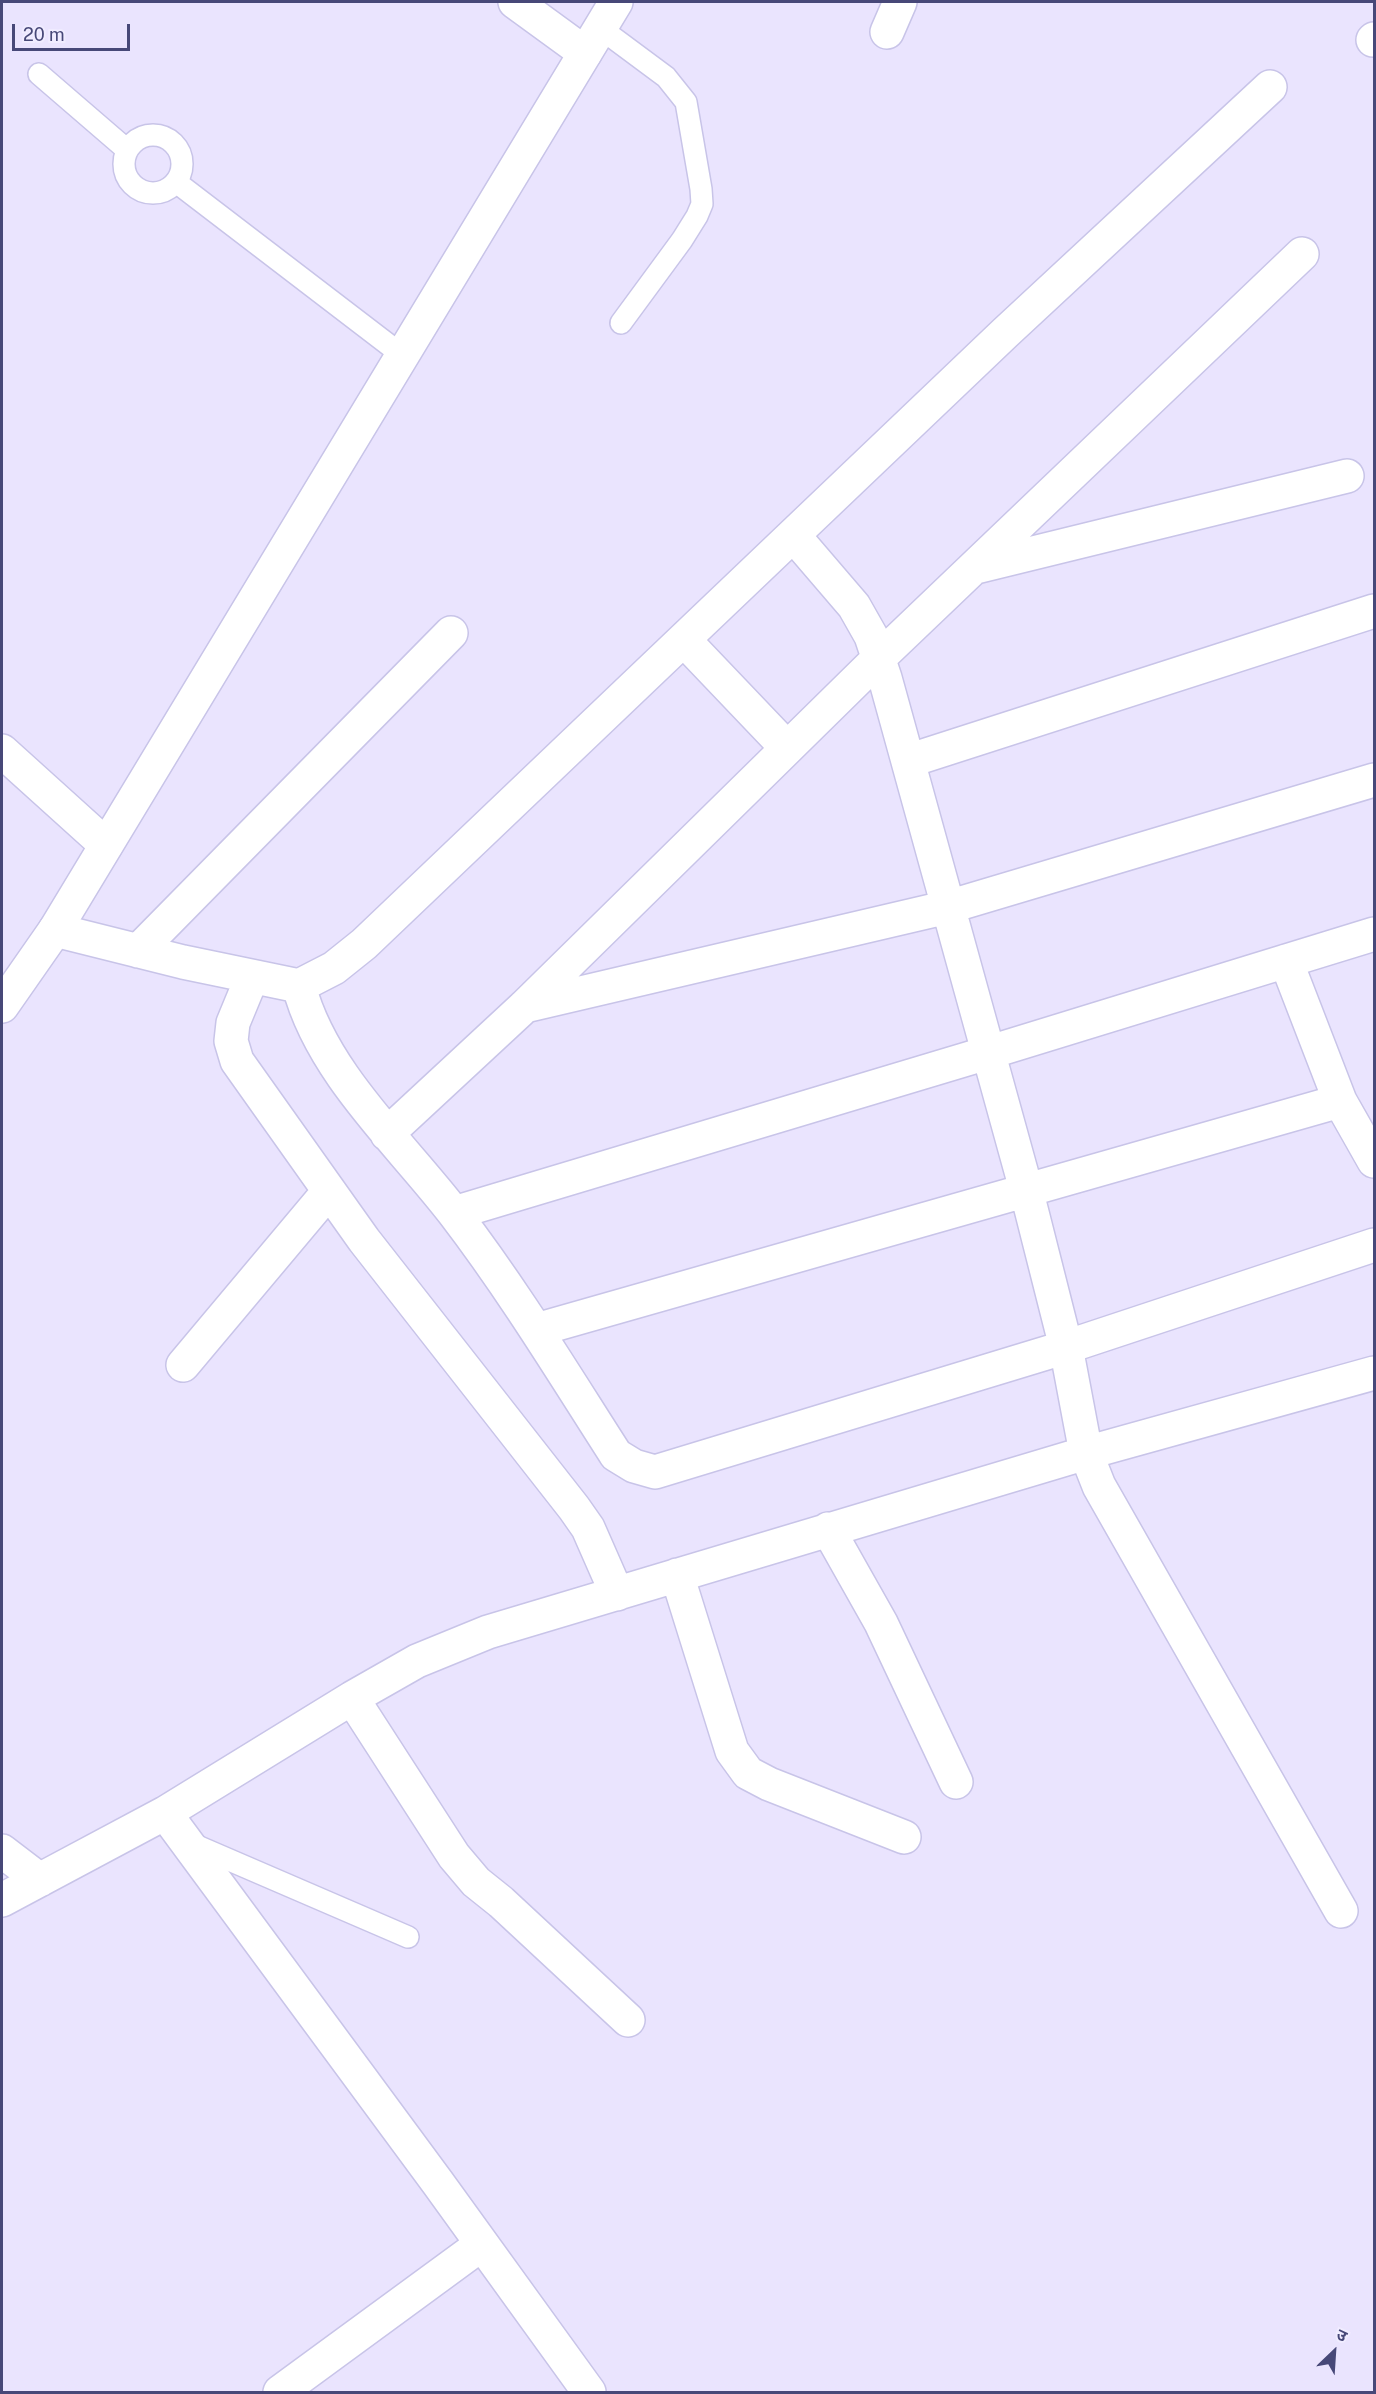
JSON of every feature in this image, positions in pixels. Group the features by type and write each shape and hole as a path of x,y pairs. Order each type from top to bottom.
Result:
{"street":[{"path":"2,1006 55,930 600,28 515,2"},
{"path":"887,32 900,2"},
{"path":"55,930 138,951 299,986 334,968 364,944 1005,333 1270,87"},
{"path":"387,1134 525,1005 879,658 1302,254"},
{"path":"974,567 1347,476"},
{"path":"794,536 854,606 871,636 879,658 1026,1189 1066,1347 1086,1453 1099,1486 1341,1911"},
{"path":"908,761 1374,611"},
{"path":"138,951 451,633"},
{"path":"684,640 787,748"},
{"path":"2,750 106,845"},
{"path":"525,1005 948,907 1374,780"},
{"path":"454,1213 1374,934"},
{"path":"1286,961 1340,1101 1374,1161"},
{"path":"252,977 232,1023 231,1041 237,1061 364,1240 574,1508 588,1528 617,1594"},
{"path":"299,986 306,1011 330,1057 387,1134 454,1213 536,1330 616,1455 634,1467 655,1472 1066,1347 1374,1245"},
{"path":"536,1330 1340,1101"},
{"path":"183,1365 329,1191"},
{"path":"2,1900 165,1813 352,1698 417,1661 488,1632 1086,1453 1374,1373"},
{"path":"828,1529 881,1623 957,1782"},
{"path":"677,1575 732,1751 748,1773 769,1784 904,1837"},
{"path":"352,1698 454,1856 476,1882 501,1902 628,2020"},
{"path":"165,1813 589,2392"},
{"path":"2,1851 40,1880"},
{"path":"280,2392 482,2244"}],"lane":[{"path":"600,28 666,77 686,102 701,189 702,204 697,216 621,323"},
{"path":"39,74 126,149"},
{"path":"160,136 169,140 180,155 182,164 176,182 169,188 150,193 132,185 126,177 124,167 126,149 142,137 160,136"},
{"path":"176,182 402,355"},
{"path":"184,1840 408,1937"}]}
